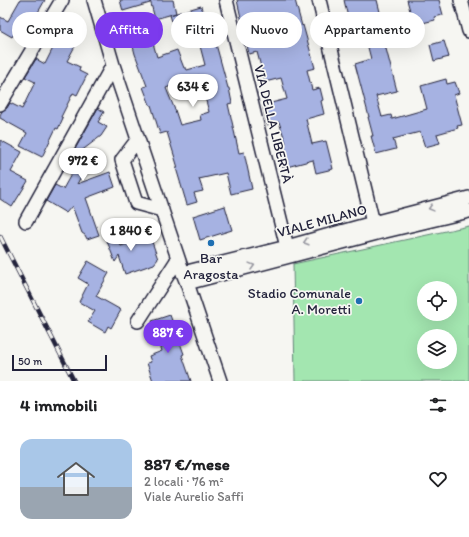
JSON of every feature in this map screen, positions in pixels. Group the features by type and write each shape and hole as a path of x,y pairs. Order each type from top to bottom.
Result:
{"street":[{"path":"0,104 62,0"},
{"path":"94,0 113,65 220,381"},
{"name":"VIA DELLA LIBERTÀ","path":"226,0 288,252"},
{"path":"319,0 375,228"},
{"path":"461,0 469,32"},
{"path":"26,221 113,65"},
{"path":"138,140 122,160 136,203 162,210"},
{"name":"VIALE MILANO","path":"185,278 375,228 469,198"},
{"name":"VIALE MILANO","path":"375,228 469,211"},
{"path":"138,321 178,259"}],"green space":[{"name":"Stadio Comunale A. Moretti","path":"469,226 469,381 295,381 293,264"}],"building":[{"path":"20,0 45,0 38,12 13,12"},
{"path":"120,0 150,0 150,3 123,11"},
{"path":"150,0 173,0 176,12 171,12 171,14 163,17 163,12 153,12"},
{"path":"237,0 295,0 298,12 240,12"},
{"path":"344,0 377,0 380,12 347,12"},
{"path":"407,0 439,0 443,15 434,17 435,20 425,22 425,12 410,12"},
{"path":"201,6 203,12 180,12"},
{"path":"12,14 12,37 0,30 0,17 8,21"},
{"path":"303,25 315,68 307,70 312,90 320,88 324,114 306,119 312,144 326,141 333,169 316,173 313,160 283,168 276,146 286,143 279,122 267,125 263,105 287,99 281,78 265,82 257,52 249,54 248,48 302,48"},
{"path":"444,41 449,57 434,61 430,45"},
{"path":"53,48 74,48 67,61 80,67 79,71 87,75 77,95 73,93 61,117 63,118 58,129 56,128 42,157 20,146 27,133 0,118 0,115 10,103 22,109 35,82 25,77 36,59 45,64"},
{"path":"133,48 154,48 157,57 177,50 184,68 187,70 205,65 201,48 217,48 229,88 232,103 228,104 239,153 244,152 252,189 231,194 226,173 199,179 203,191 194,193 197,202 187,205 167,132 160,134 151,105 143,87 147,86","holes":["199,75 209,112 200,115 201,120 180,125 166,88"]},
{"path":"368,48 386,48 397,91 376,96 382,117 391,115 392,119 427,109 421,86 446,79 447,84 455,82 459,93 454,95 462,125 457,126 458,128 437,134 440,143 425,147 420,132 393,139 396,149 376,154 371,136 373,136 369,117 355,64 371,59"},
{"path":"98,108 104,112 98,122 107,127 101,136 80,152 91,159 77,184 110,172 115,187 86,198 99,235 87,239 82,233 72,206 66,213 46,201 55,185 63,189 73,171 65,167"},
{"path":"0,140 22,152 11,172 28,181 12,207 0,199"},
{"path":"225,206 232,230 200,240 193,216"},
{"path":"110,222 121,246 145,237 146,240 151,239 158,259 154,264 125,274 119,256 115,262 104,233"},
{"path":"88,261 109,273 96,296 121,310 111,328 108,326 105,332 88,322 95,311 79,302 88,284 78,278"},
{"path":"170,315 184,354 182,355 191,381 153,381 147,363 151,362 149,356 162,351 152,321"}],"railway":[{"path":"0,236 74,381"}],"place":[{"name":"Bar Aragosta","path":"211,243"},
{"name":"Stadio Comunale A. Moretti","path":"359,301"}]}
